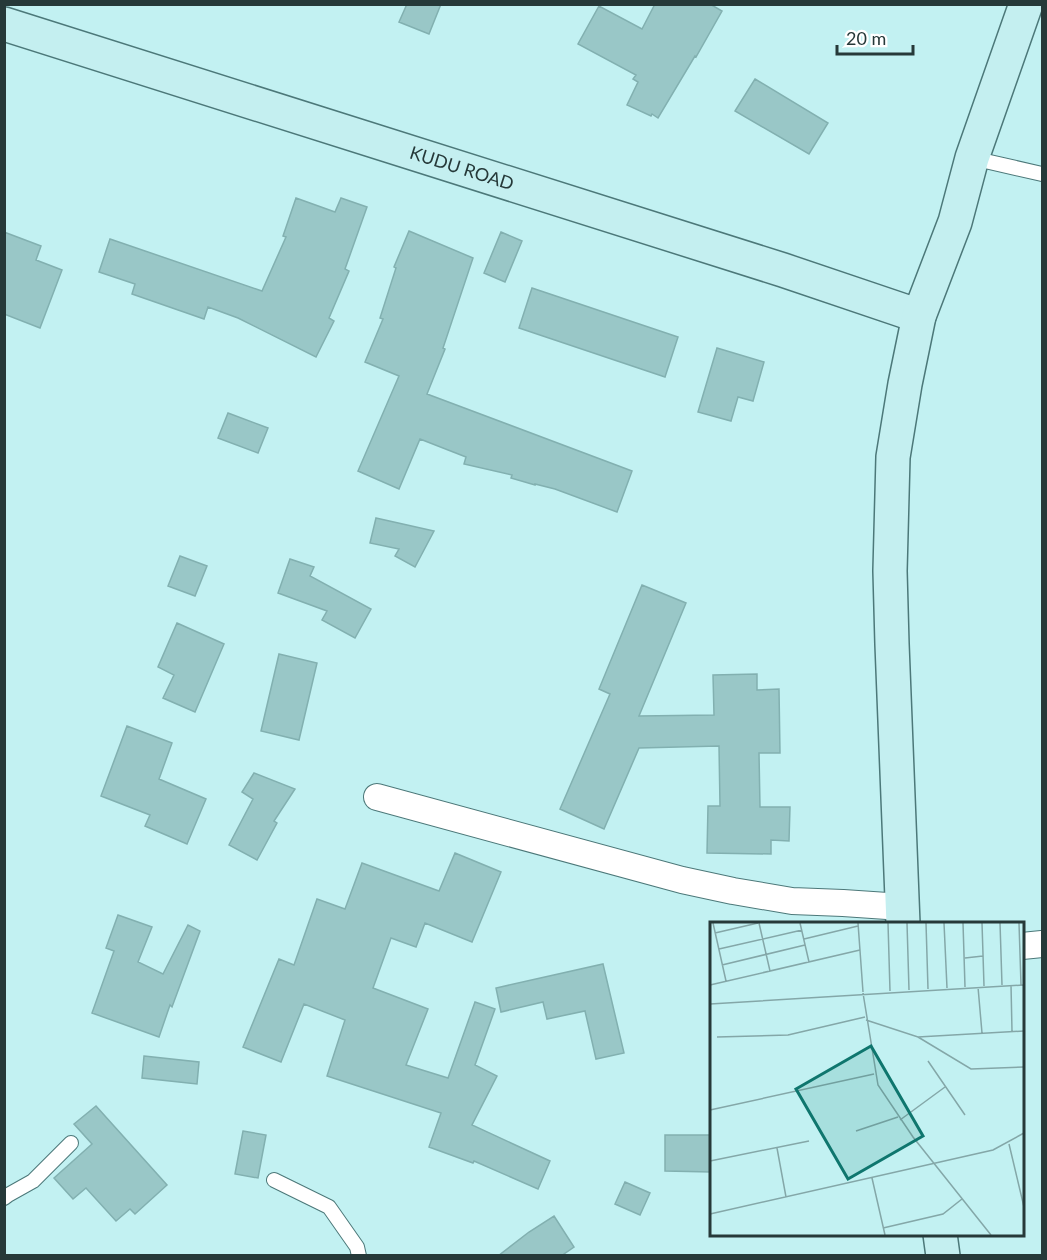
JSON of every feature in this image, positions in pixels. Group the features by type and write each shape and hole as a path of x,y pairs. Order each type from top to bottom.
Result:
{"street":[{"path":"377,797 682,880 792,901 843,903 902,915 891,612 893,457 919,316 955,222 972,158 1026,4"},
{"name":"KUDU ROAD","path":"4,24 783,270 919,316"},
{"path":"1023,946 1042,944"},
{"path":"940,1236 943,1256"}],"lane":[{"path":"972,158 1042,174"},
{"path":"4,1198 33,1181 71,1143"},
{"path":"274,1180 329,1207 357,1247 359,1256"}],"building":[{"path":"407,4 441,4 429,34 399,22"},
{"path":"655,4 710,4 722,11 658,118 627,105 638,82 633,79 636,75 578,44 599,6 642,29"},
{"path":"755,79 828,123 809,154 735,111"},
{"path":"296,198 335,212 341,198 367,207 345,269 349,271 329,318 334,321 316,357 238,318 208,307 204,319 132,294 135,284 99,272 110,239 262,291 286,237 283,236"},
{"path":"409,231 473,258 443,348 445,349 427,394 632,471 617,512 555,489 511,478 512,475 464,464 466,457 420,439 399,489 358,471 399,376 365,362 383,319 380,318 396,268 394,267"},
{"path":"4,232 41,246 36,260 62,270 40,328 4,314"},
{"path":"501,232 522,241 505,282 484,273"},
{"path":"532,288 678,337 665,377 519,328"},
{"path":"717,348 764,362 753,401 738,397 731,421 698,412"},
{"path":"228,413 268,428 258,453 218,438"},
{"path":"376,518 434,531 415,567 395,556 399,549 370,543"},
{"path":"180,556 207,566 195,596 168,586"},
{"path":"290,559 314,567 310,576 371,609 355,638 322,620 327,611 278,593"},
{"path":"642,585 686,603 639,716 714,715 713,675 757,674 757,690 779,689 780,753 759,753 760,807 790,807 789,841 771,840 771,854 707,853 708,806 720,806 719,746 639,748 604,829 560,809 610,694 599,689"},
{"path":"177,623 224,644 195,712 163,698 174,675 158,667"},
{"path":"279,654 317,663 299,740 261,731"},
{"path":"127,726 172,743 159,779 206,799 187,844 145,826 150,815 101,796"},
{"path":"254,773 295,789 274,821 277,823 257,860 229,845 253,799 242,792"},
{"path":"455,853 501,872 472,942 425,923 416,947 391,938 373,988 428,1009 406,1065 448,1078 475,1002 495,1009 475,1065 497,1076 472,1125 550,1161 538,1189 474,1161 473,1163 429,1147 441,1113 327,1076 345,1020 304,1004 281,1062 243,1047 279,959 294,965 317,899 345,909 362,863 439,891"},
{"path":"118,915 152,927 138,962 163,974 188,925 200,931 159,1037 92,1013 114,951 106,948"},
{"path":"603,964 624,1053 596,1059 585,1011 547,1019 543,1002 501,1012 496,988"},
{"path":"144,1056 199,1062 197,1084 142,1078"},
{"path":"96,1106 167,1185 135,1214 130,1209 116,1221 86,1188 73,1199 54,1178 92,1144 74,1124"},
{"path":"243,1131 266,1135 258,1178 235,1174"},
{"path":"665,1135 710,1135 710,1172 665,1171"},
{"path":"625,1182 650,1193 640,1215 615,1204"},
{"path":"554,1216 574,1247 561,1256 498,1256 529,1232"}]}
